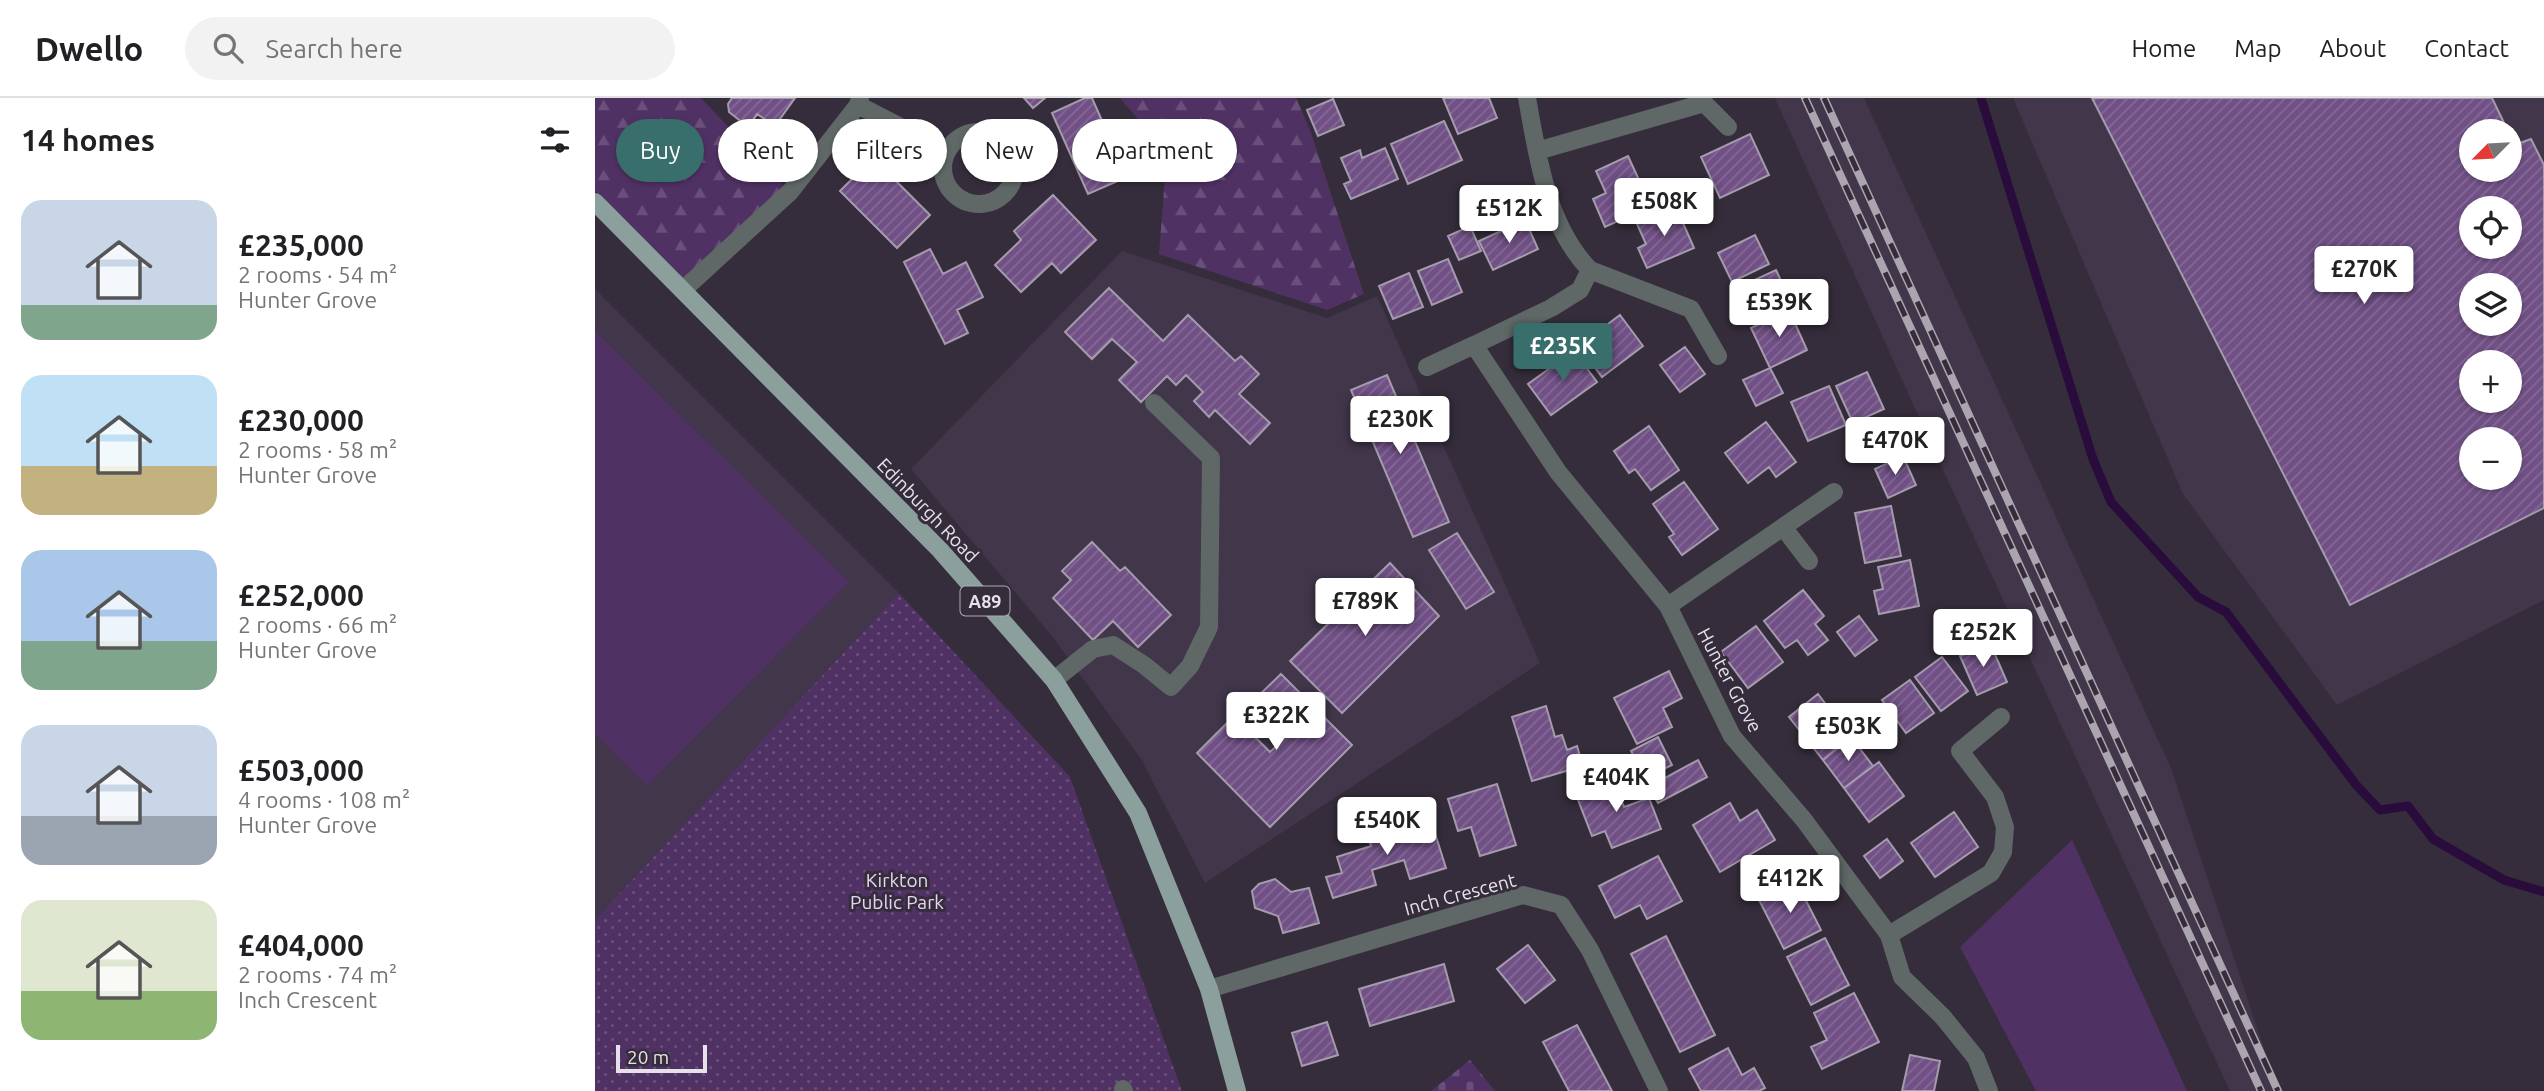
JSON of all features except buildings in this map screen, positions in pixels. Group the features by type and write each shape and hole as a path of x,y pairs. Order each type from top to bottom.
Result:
{"main road":[{"name":"Edinburgh Road","path":"595,202 940,550 1054,680 1138,813 1209,989 1237,1091"}],"street":[{"path":"1527,98 1542,181 1573,252 1590,270 1691,309 1718,356"},
{"path":"1537,151 1703,100 1728,127"},
{"path":"683,290 790,192 859,101 891,119"},
{"path":"985,133 996,137 1005,144 1015,164 1009,188 1001,197 978,204 955,196 943,175 947,151 963,135 985,133"},
{"path":"1427,367 1551,309 1580,290 1590,270"},
{"name":"Hunter Grove","path":"1474,345 1558,472 1668,606 1732,736 1804,820 1889,935 1902,977 1943,1017 1976,1058 1989,1091"},
{"path":"1054,680 1093,649 1113,645 1171,687 1190,666 1209,627 1211,458 1154,403"},
{"path":"1668,606 1834,492"},
{"path":"1783,527 1809,561"},
{"path":"1889,935 1990,873 2003,852 2005,827 1994,797 1960,751 2001,717"},
{"name":"Inch Crescent","path":"1209,989 1523,895 1561,905 1590,950 1659,1091"}],"shaded area":[{"path":"1775,98 1864,98 2171,768 2278,1091 2230,1091 1931,444"},
{"path":"2013,98 2544,98 2544,600 2337,705 2183,494"},
{"path":"1122,251 1327,318 1377,296 1540,663 1205,883 1141,759 1052,636 911,469"},
{"path":"595,289 899,593 595,920"}],"green space":[{"path":"595,98 701,98 721,119 718,119 718,182 781,182 790,192 683,290 595,191"},
{"path":"1120,98 1296,98 1310,130 1364,294 1327,310 1159,254 1165,182 1237,182 1237,119 1138,119"},
{"path":"595,331 849,582 647,786 595,734"},
{"name":"Kirkton Public Park","path":"899,593 1070,777 1182,1091 595,1091 595,920"},
{"path":"2072,840 2187,1091 2036,1091 1960,947"},
{"path":"1470,1060 1495,1091 1431,1091"}],"waterway":[{"path":"1981,98 2093,459 2111,502 2198,597 2226,612 2357,786 2380,810 2408,806 2433,839 2504,880 2544,892"}],"railway":[{"path":"1805,98 2261,1091"},
{"path":"1824,98 2278,1091"}]}
